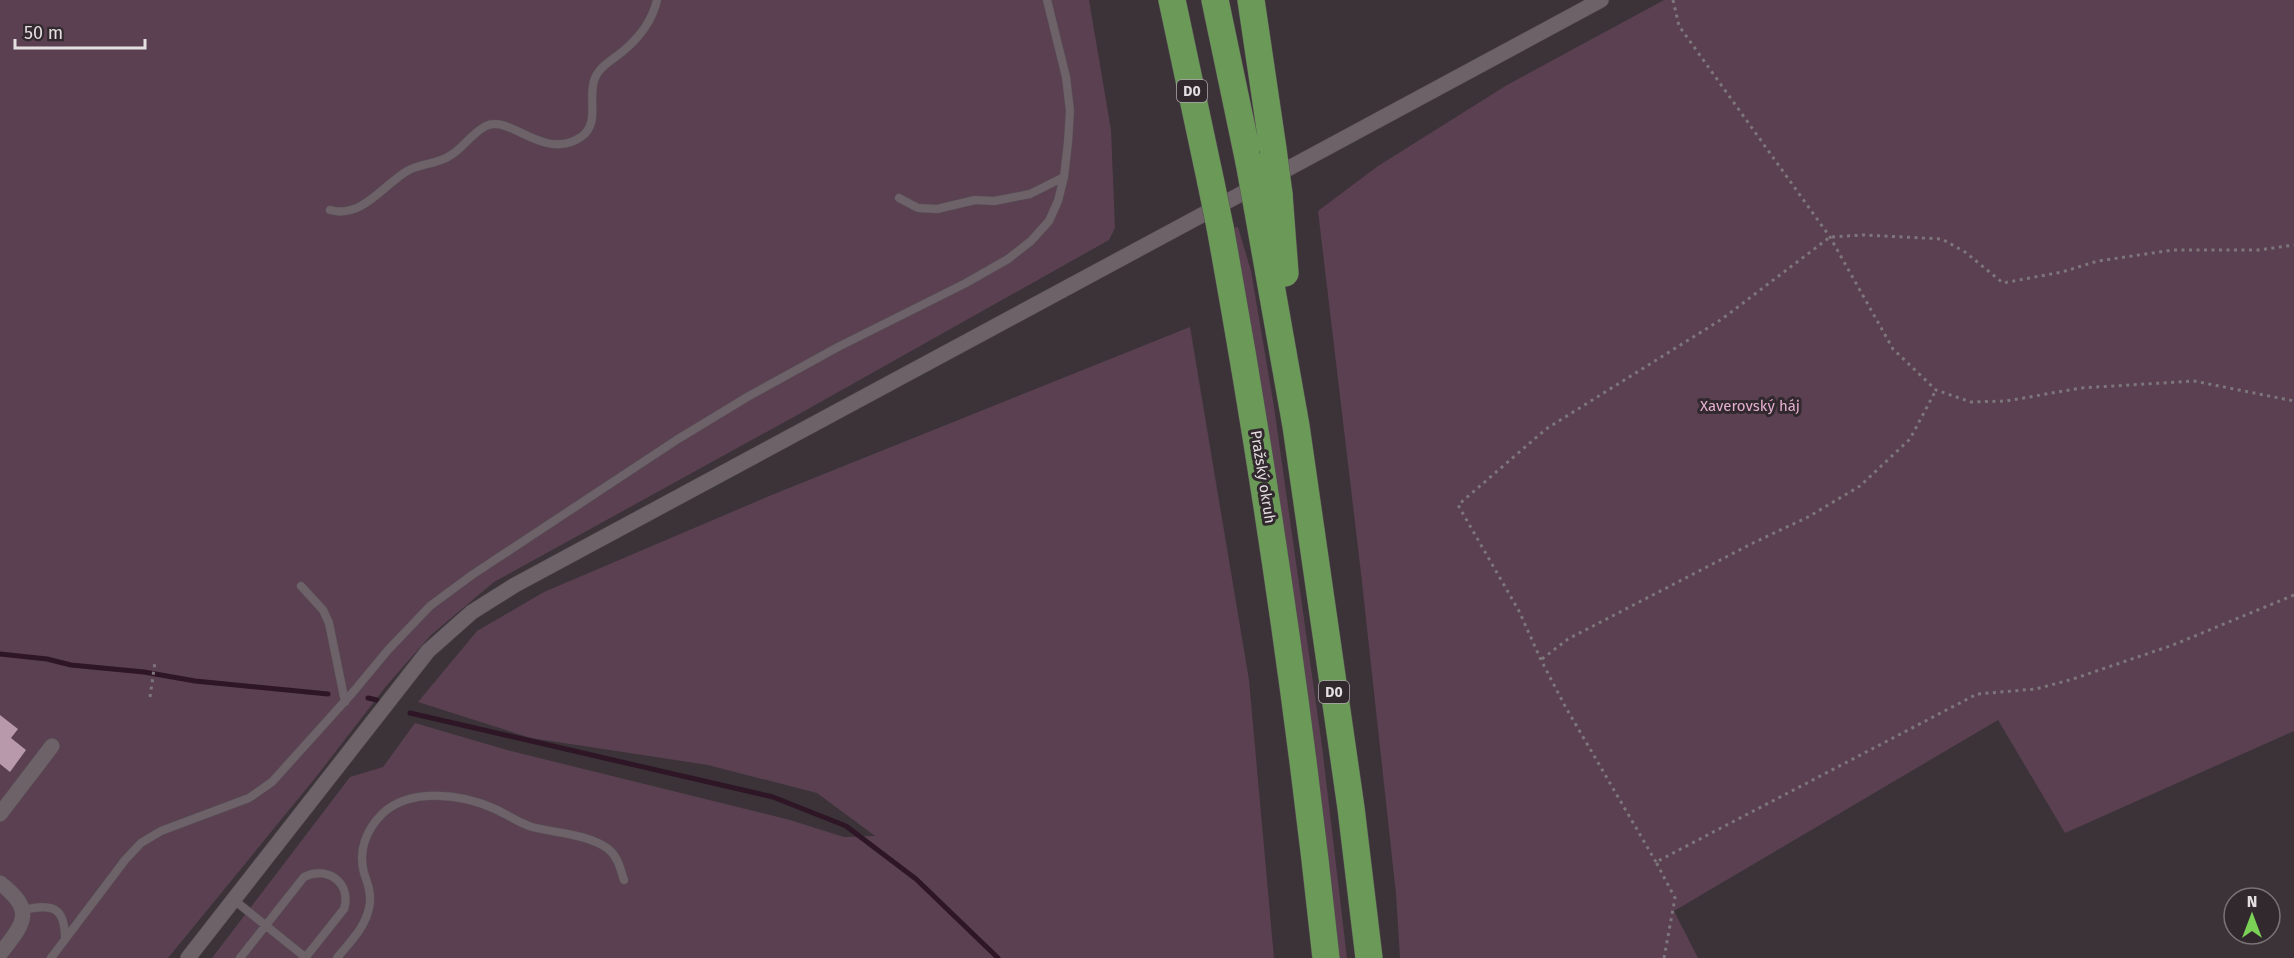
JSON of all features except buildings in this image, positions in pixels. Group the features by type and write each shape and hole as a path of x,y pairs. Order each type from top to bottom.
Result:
{"highway":[{"name":"Pražský okruh","path":"1172,0 1220,227 1272,532 1326,958"},
{"name":"D0","path":"1215,0 1249,162 1268,200 1296,426 1349,797 1369,958"},
{"path":"1249,0 1273,148 1268,200"}],"street":[{"path":"188,958 428,651 472,612 525,580 1601,0"},
{"path":"0,814 52,746"},
{"path":"0,883 19,900 23,910 23,921 18,931 0,954"}],"lane":[{"path":"330,210 346,211 365,203 407,171 451,156 480,130 491,124 499,123 543,142 565,143 582,136 592,119 592,88 598,72 641,34 657,0"},
{"path":"51,958 125,860 141,843 161,831 249,798 272,782 345,702 388,650 430,606 480,569 749,396 838,347 966,283 1008,259 1030,241 1049,221 1058,201 1064,177 1070,111 1066,77 1047,0"},
{"path":"899,198 918,208 937,209 975,200 994,201 1030,194 1064,177"},
{"path":"301,586 323,610 329,623 345,702"},
{"path":"337,958 357,934 369,908 370,896 362,858 367,835 381,814 403,801 435,796 452,797 488,807 530,826 596,843 610,850 616,858 624,880"},
{"path":"234,900 266,926 305,958 344,909 347,900 345,890 340,883 329,875 321,872 304,877 266,926 240,958"},
{"path":"23,910 43,906 52,908 63,920 65,939"}],"path":[{"path":"1673,0 1679,26 1830,237 1893,349 1936,390 1971,402 1995,401 2081,388 2194,381 2294,401"},
{"path":"1664,958 1675,898 1565,706 1519,611 1458,505 1546,429 1722,319 1830,237 1864,235 1942,239 1965,252 2002,283 2062,272 2098,261 2163,252 2258,250 2294,245"},
{"path":"1541,660 1568,639 1808,517 1860,486 1910,439 1936,390"},
{"path":"1656,862 1977,694 2036,689 2073,679 2173,645 2294,595"},
{"path":"150,697 155,662"}],"green space":[{"path":"0,0 1089,0 1111,130 1115,228 1109,240 494,582 431,635 387,685 316,777 168,958 0,958"},
{"name":"Xaverovský háj","path":"1664,0 2294,0 2294,731 2065,833 1998,720 1674,911 1698,958 1400,958 1396,894 1361,573 1318,211 1378,166 1507,85"},
{"path":"1238,227 1251,271 1274,407 1322,746 1347,958 1337,958 1232,228"},
{"path":"1190,327 1249,680 1274,958 212,958 350,777 383,767 415,723 507,750 790,820 844,837 875,836 817,793 708,765 531,738 418,702 477,631 544,592 774,494"}],"waterway":[{"path":"0,654 47,659 71,665 144,672 195,681 328,694"},
{"path":"368,698 377,700"},
{"path":"410,713 773,797 846,826 916,879 998,958"}]}
